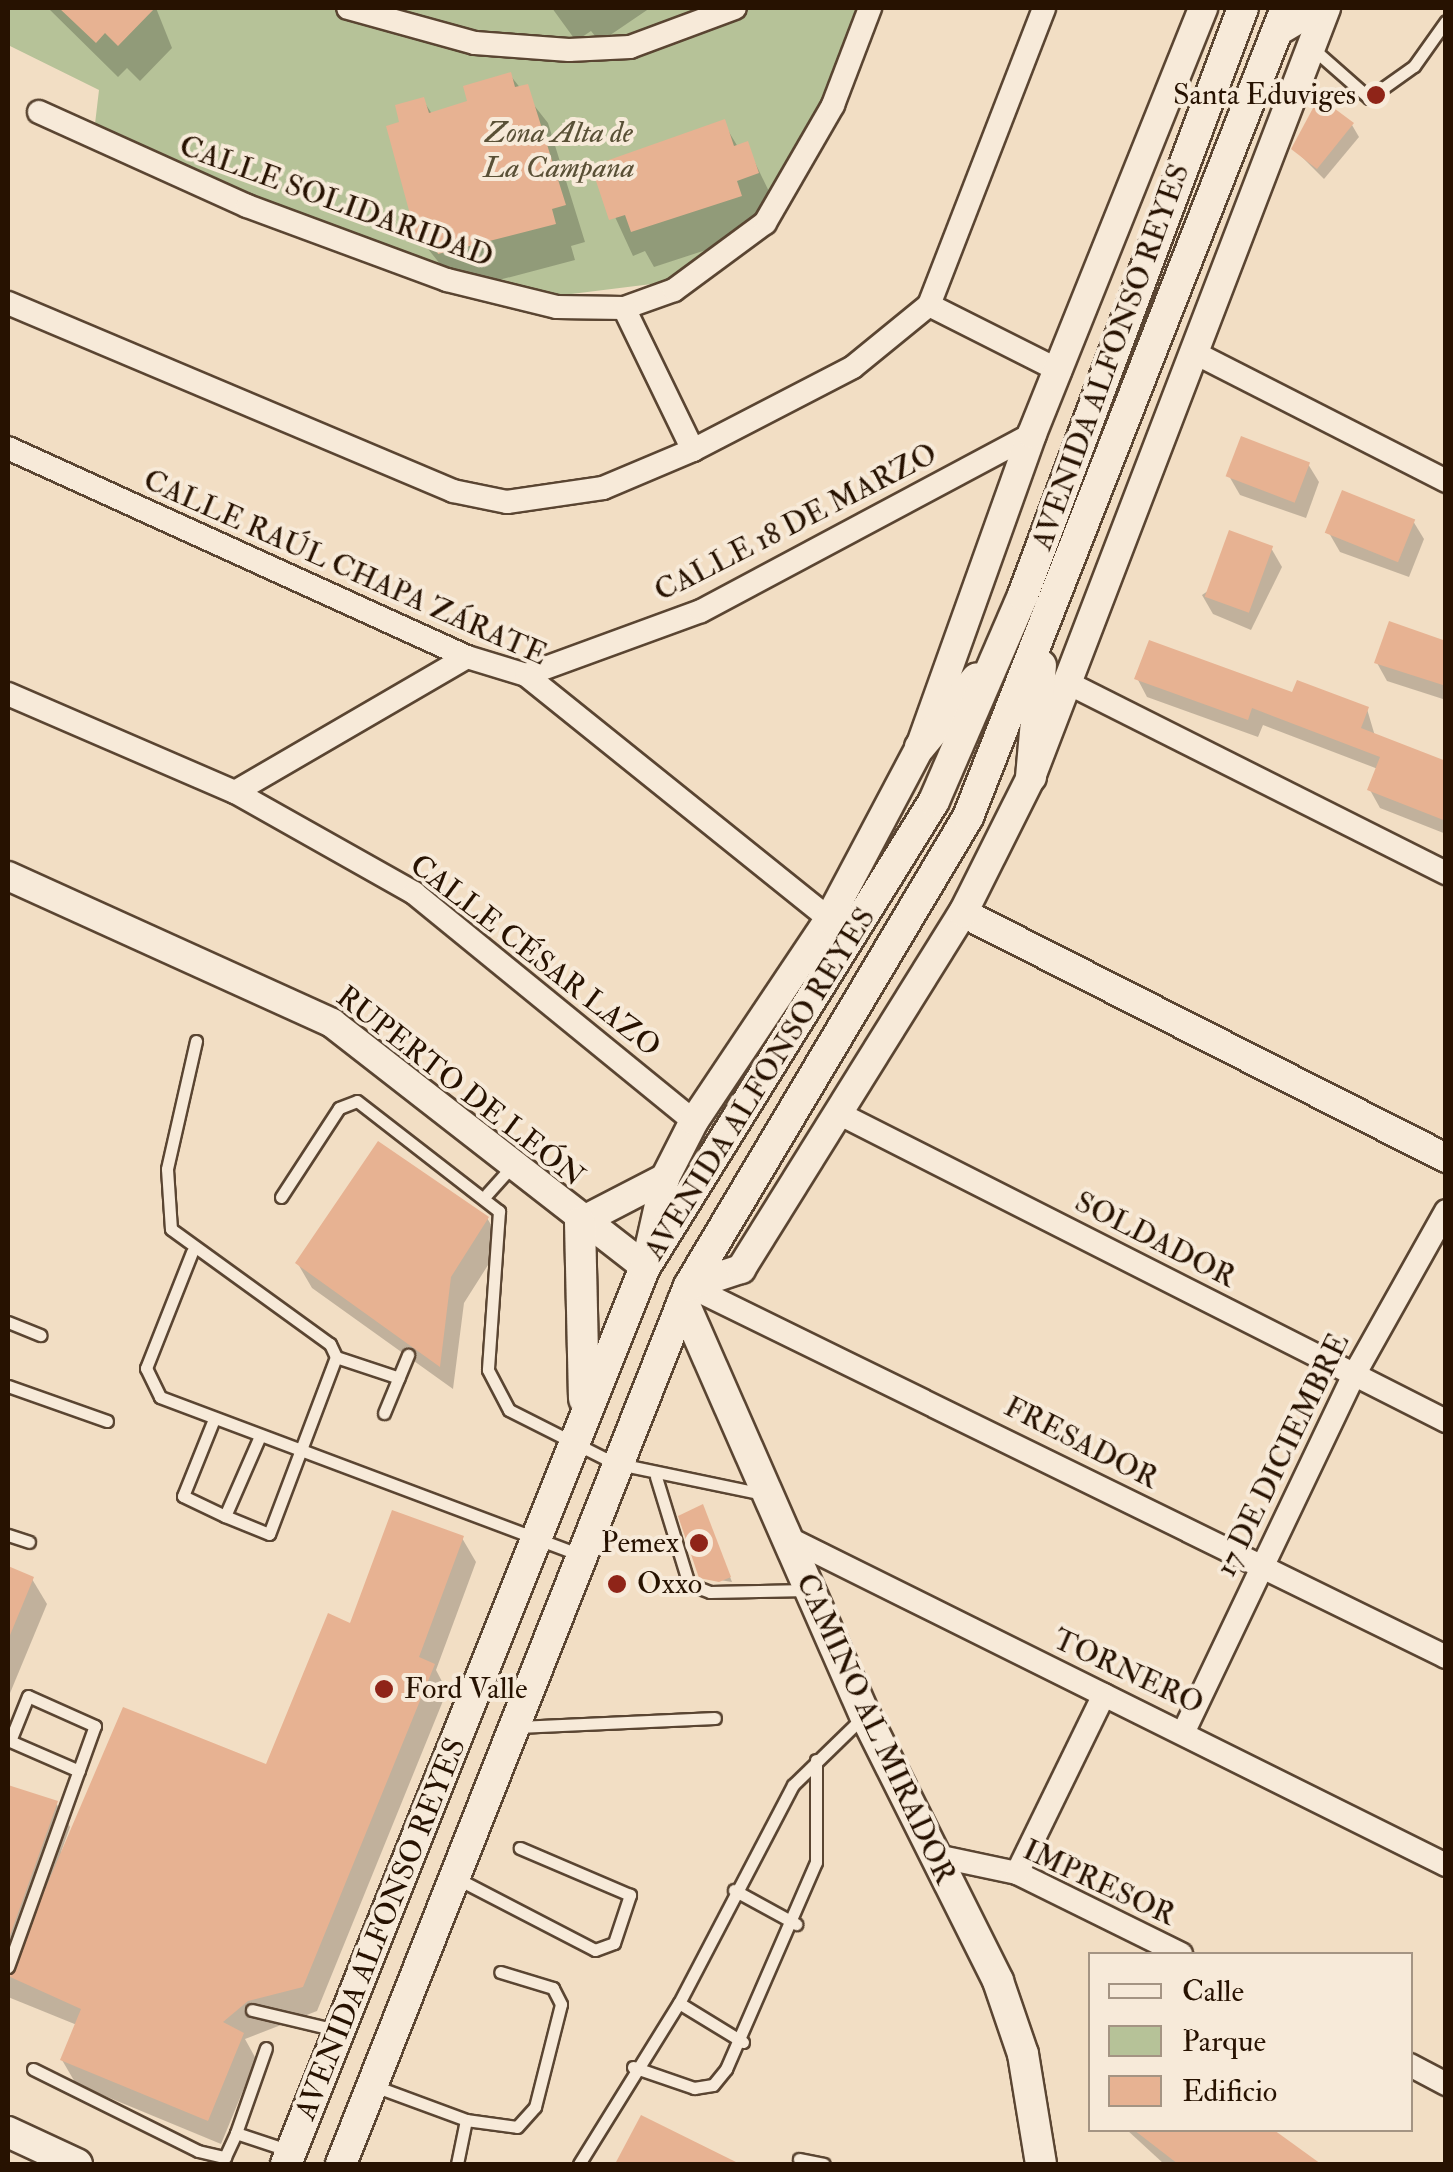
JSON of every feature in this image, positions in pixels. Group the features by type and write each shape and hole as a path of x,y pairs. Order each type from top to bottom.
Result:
{"main road":[{"name":"AVENIDA ALFONSO REYES","path":"289,2158 645,1267 934,801 998,653 1243,8"},
{"path":"1282,19 1315,8"},
{"name":"AVENIDA ALFONSO REYES","path":"341,2164 377,2087 578,1554 686,1293 968,817 1044,639 1282,19"},
{"path":"1031,777 1044,639"},
{"path":"920,747 998,653"},
{"path":"580,1222 584,1412"},
{"path":"645,1267 686,1293"},
{"name":"CAMINO AL MIRADOR","path":"686,1293 764,1494 932,1856 998,1981 1023,2054 1040,2164"},
{"path":"8,2132 76,2164"}],"street":[{"path":"348,8 475,43 569,50 630,47 735,8"},
{"name":"CALLE SOLIDARIDAD","path":"38,112 247,206 448,280 557,307 624,308 674,290 765,223 833,105 870,8"},
{"path":"8,304 453,491 556,500 694,450 854,366 929,305 1044,8"},
{"path":"645,1267 665,1178 694,1122 829,918 920,747 1032,434 1203,8"},
{"path":"686,1293 741,1269 963,913 1031,777 1070,684 1326,8"},
{"path":"929,305 1060,371"},
{"path":"624,308 694,450"},
{"path":"1196,353 1446,481"},
{"name":"CALLE 18 DE MARZO","path":"526,675 701,611 1032,434"},
{"name":"CALLE RAÚL CHAPA ZÁRATE","path":"8,448 466,657 526,675 829,918"},
{"path":"235,792 466,657"},
{"path":"1070,684 1446,872"},
{"name":"CALLE CÉSAR LAZO","path":"8,694 235,792 414,893 694,1122"},
{"name":"RUPERTO DE LEÓN","path":"8,876 318,1015 580,1222 645,1267"},
{"path":"963,913 1446,1158"},
{"name":"SOLDADOR","path":"838,1113 1446,1421"},
{"path":"580,1222 665,1178"},
{"name":"17 DE DICIEMBRE","path":"1184,1731 1354,1375 1446,1211"},
{"name":"FRESADOR","path":"686,1293 1446,1658"},
{"name":"TORNERO","path":"784,1536 1184,1731 1446,1865"},
{"path":"1018,1872 1104,1695"},
{"name":"IMPRESOR","path":"932,1856 1018,1872 1177,1952"},
{"path":"1413,2067 1446,2084"}],"lane":[{"path":"1311,47 1369,98 1414,66 1446,21"},
{"path":"196,1041 164,1204 192,1252 330,1344 336,1358 270,1534 183,1496 214,1419"},
{"path":"281,1197 339,1108 357,1101 486,1194 502,1232 486,1328 496,1396 541,1434 575,1443 614,1464 656,1476 764,1494"},
{"path":"486,1194 512,1165"},
{"path":"192,1252 146,1368 160,1397 302,1456 578,1554"},
{"path":"8,1322 40,1336"},
{"path":"384,1413 408,1355"},
{"path":"336,1358 399,1378"},
{"path":"8,1386 107,1422"},
{"path":"225,1516 259,1438"},
{"path":"656,1476 689,1584 710,1592 808,1590"},
{"path":"8,1535 29,1542"},
{"path":"8,1968 79,1771 95,1726 28,1696 10,1741 79,1771"},
{"path":"579,2164 633,2066 678,2003 734,1890 816,1760 865,1715"},
{"path":"514,1726 715,1718"},
{"path":"633,2066 713,2086 742,2042 796,1924 820,1828 816,1760"},
{"path":"458,1880 596,1950 614,1943 630,1896 520,1848"},
{"path":"734,1890 796,1924"},
{"path":"377,2087 466,2120 517,2128 534,2107 560,2004 554,1988 500,1972"},
{"path":"678,2003 742,2042"},
{"path":"252,2010 340,2031"},
{"path":"33,2069 198,2150 225,2157 266,2048"},
{"path":"457,2164 466,2120"},
{"path":"236,2133 289,2158"},
{"path":"799,2159 824,2164"}],"green space":[{"name":"Zona Alta de La Campana","path":"8,8 866,8 776,215 668,282 547,297 340,236 93,141 99,90 8,45"}],"building":[{"path":"59,8 155,8 118,46 105,33 96,43"},
{"path":"511,72 515,87 528,84 566,205 552,209 556,224 438,254 432,236 417,240 386,126 399,122 395,105 424,97 429,113 467,101 463,86"},
{"path":"1319,97 1354,123 1317,169 1291,149"},
{"path":"725,119 734,146 748,141 759,173 737,181 742,196 631,232 625,215 609,220 595,178 610,172 606,161"},
{"path":"1241,436 1310,463 1295,503 1226,476"},
{"path":"1342,490 1415,520 1398,562 1325,533"},
{"path":"1229,530 1273,546 1249,613 1205,597"},
{"path":"1389,621 1446,641 1446,686 1374,663"},
{"path":"1149,640 1292,692 1297,680 1369,707 1361,728 1446,761 1446,821 1367,790 1380,757 1252,708 1248,720 1134,679"},
{"path":"378,1141 489,1217 451,1277 440,1367 295,1263"},
{"path":"703,1504 731,1577 719,1582 699,1578 678,1516"},
{"path":"392,1510 464,1536 419,1657 435,1664 303,1987 248,2001 223,2022 244,2033 208,2121 60,2060 81,2009 8,1976 123,1707 266,1764 328,1613 350,1623"},
{"path":"8,1566 34,1577 8,1640"},
{"path":"8,1785 58,1801 8,1941"},
{"path":"641,2115 740,2164 615,2164"},
{"path":"1137,2132 1277,2132 1321,2164 1178,2164"}],"place":[{"name":"Santa Eduviges","path":"1376,95"},
{"name":"Pemex","path":"699,1543"},
{"name":"Oxxo","path":"617,1584"},
{"name":"Ford Valle","path":"384,1689"}]}
